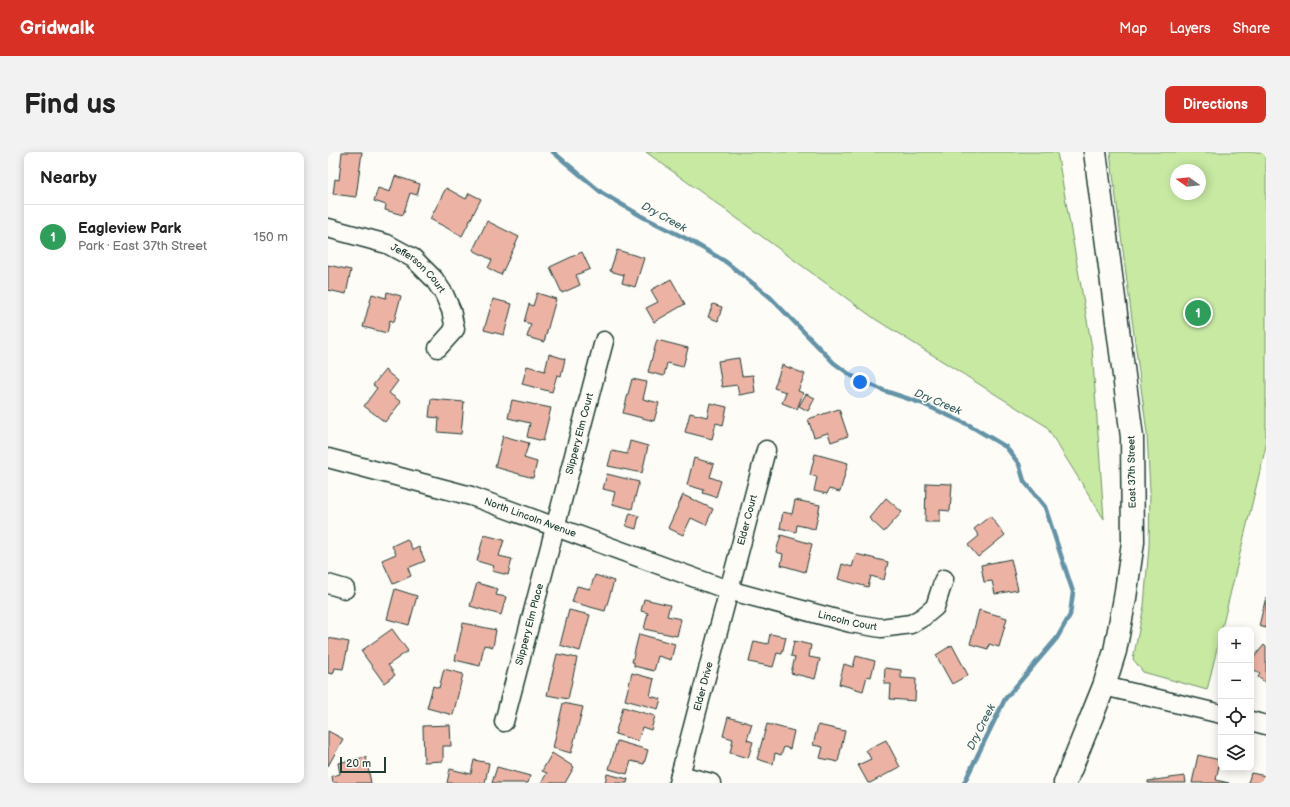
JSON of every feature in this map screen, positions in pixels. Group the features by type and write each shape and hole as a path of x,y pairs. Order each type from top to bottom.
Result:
{"main road":[{"name":"East 37th Street","path":"1065,783 1104,686 1115,651 1125,598 1132,542 1132,437 1095,152"}],"street":[{"name":"Jefferson Court","path":"328,228 387,244 413,258 423,267 434,279 452,310 455,329 438,348"},
{"name":"Slippery Elm Court","path":"556,527 604,341"},
{"name":"Elder Court","path":"728,590 766,450"},
{"name":"North Lincoln Avenue","path":"328,458 471,496 728,590"},
{"name":"Slippery Elm Place","path":"504,722 556,527"},
{"name":"Lincoln Court","path":"728,590 851,623 881,628 911,624 923,617 935,607 944,579"},
{"path":"328,584 345,588"},
{"name":"Elder Drive","path":"679,779 728,590"},
{"path":"1104,686 1218,713"},
{"path":"1254,722 1266,725"},
{"path":"679,779 711,783"}],"green space":[{"path":"646,152 1057,152 1092,348 1104,519 1046,426 875,319"},
{"path":"1110,152 1266,152 1266,446 1222,627 1218,627 1218,645 1207,690 1143,672 1133,659 1144,606 1149,546 1150,491 1147,433"}],"building":[{"path":"342,152 362,152 356,197 333,194 335,179 339,180"},
{"path":"395,176 420,184 417,195 410,193 403,215 385,210 386,205 374,201 378,188 390,192"},
{"path":"446,188 466,199 469,193 481,199 462,236 430,219"},
{"path":"487,221 519,237 501,275 488,268 492,260 473,250"},
{"path":"617,250 644,258 635,287 622,283 624,275 610,271"},
{"path":"582,252 590,269 576,275 580,285 562,293 550,267"},
{"path":"328,265 351,270 346,294 328,290"},
{"path":"671,279 685,304 654,322 646,308 658,302 651,290"},
{"path":"387,292 401,296 394,322 390,320 387,333 363,327 372,294 386,298"},
{"path":"537,293 556,299 544,342 527,337 531,324 524,322 529,304 533,306"},
{"path":"493,299 512,304 504,335 484,330"},
{"path":"713,304 722,307 718,321 708,317"},
{"path":"657,340 688,348 683,367 667,363 664,376 648,372"},
{"path":"549,354 565,359 561,376 557,375 552,392 522,384 527,366 545,371"},
{"path":"739,358 742,376 753,375 755,392 739,395 737,385 722,387 718,361"},
{"path":"782,365 805,374 798,391 803,393 797,409 782,403 786,392 774,388"},
{"path":"385,370 398,381 389,393 401,402 385,422 364,406 377,388 373,385"},
{"path":"632,379 647,382 643,399 659,403 654,421 623,413"},
{"path":"806,394 815,398 808,411 799,406"},
{"path":"431,399 464,402 461,434 438,432 439,418 429,417"},
{"path":"512,400 551,408 543,441 527,437 530,423 508,418"},
{"path":"710,403 727,407 723,425 716,423 712,439 685,432 690,413 707,417"},
{"path":"839,409 848,436 831,442 828,433 814,437 808,419"},
{"path":"503,436 529,443 524,458 537,462 533,478 495,467"},
{"path":"630,441 648,446 642,473 608,466 612,451 627,454"},
{"path":"815,454 848,463 840,492 829,489 827,494 814,491 817,477 810,475"},
{"path":"694,458 714,464 710,477 721,481 716,497 703,493 704,490 687,485"},
{"path":"607,474 639,482 632,509 612,504 615,492 603,489"},
{"path":"926,483 952,484 950,511 940,510 940,522 925,522"},
{"path":"683,495 713,509 706,525 691,518 683,535 668,528"},
{"path":"886,498 902,512 884,532 869,518"},
{"path":"795,500 820,505 815,529 797,525 796,532 780,528 783,512 792,514"},
{"path":"630,513 639,516 636,529 626,526"},
{"path":"990,516 1005,535 978,557 968,545 979,536 974,529"},
{"path":"484,535 504,540 499,556 512,559 508,575 492,571 494,566 477,561"},
{"path":"781,535 812,544 805,572 781,565 783,554 776,552"},
{"path":"407,539 413,550 419,547 425,561 408,568 411,576 393,584 382,560 396,554 392,546"},
{"path":"856,554 888,562 884,580 871,576 868,587 838,579 842,564 852,567"},
{"path":"1011,559 1018,590 995,594 992,581 984,582 981,565"},
{"path":"595,575 614,581 605,611 572,602 577,586 590,589"},
{"path":"477,583 498,589 496,595 506,597 501,615 470,606"},
{"path":"395,589 417,596 409,625 387,619"},
{"path":"1266,597 1266,628 1259,626"},
{"path":"644,599 670,605 667,616 681,619 677,636 644,629 648,613 641,611"},
{"path":"569,610 590,615 580,651 560,645"},
{"path":"979,610 1007,618 999,647 989,644 988,649 970,644"},
{"path":"463,623 496,630 493,647 484,645 480,666 455,660"},
{"path":"392,629 408,651 388,665 395,675 384,683 361,651"},
{"path":"639,634 675,644 671,660 658,656 654,671 634,666 634,662 632,662"},
{"path":"770,634 786,637 782,654 777,653 773,667 749,662 754,641 768,644"},
{"path":"328,638 349,642 343,669 335,668 333,674 328,673"},
{"path":"794,641 811,645 809,657 820,659 815,679 791,673 795,657 791,656"},
{"path":"952,645 968,675 952,684 936,655"},
{"path":"1264,645 1266,647 1266,683 1258,677 1260,674 1254,669 1254,657"},
{"path":"557,654 577,658 568,699 547,695"},
{"path":"856,656 875,661 871,677 867,676 863,691 839,684 844,664 853,667"},
{"path":"885,668 901,670 901,678 916,679 915,701 890,699 891,684 884,684"},
{"path":"444,669 463,674 453,715 427,708 433,686 439,688"},
{"path":"632,673 654,679 650,696 661,699 658,709 625,700"},
{"path":"563,703 583,707 571,753 553,748"},
{"path":"623,707 655,716 651,730 642,727 638,741 615,734"},
{"path":"728,717 752,724 747,740 753,742 748,758 730,753 733,739 723,736"},
{"path":"767,724 794,731 790,749 784,747 781,755 775,753 773,764 757,759"},
{"path":"450,725 451,746 443,746 443,761 424,762 423,726"},
{"path":"818,725 845,731 838,762 820,758 823,747 813,745"},
{"path":"328,731 343,739 328,766"},
{"path":"886,740 900,767 868,783 858,765 871,759 866,750"},
{"path":"617,741 648,750 644,764 631,761 627,774 609,769"},
{"path":"552,753 574,767 565,783 541,783 547,773 542,771"},
{"path":"1198,755 1218,760 1216,780 1229,783 1192,783"},
{"path":"366,757 371,783 333,783 332,776 340,774 338,763"},
{"path":"474,760 489,763 485,783 447,783 450,769 471,774"},
{"path":"497,767 530,776 528,783 492,783"},
{"path":"1251,773 1266,776 1266,783 1248,783"},
{"path":"607,774 628,779 627,783 605,783"},
{"path":"1185,776 1186,783 1148,783 1148,781"}],"waterway":[{"name":"Dry Creek","path":"553,152 602,193 643,217 689,240 726,262 770,297 834,363 852,376 885,391 921,403 969,425 1006,447 1019,464 1024,481 1045,507 1073,592 1070,615 1057,638 1005,699 964,783"}],"place":[{"name":"Eagleview Park","path":"1198,313"}]}
